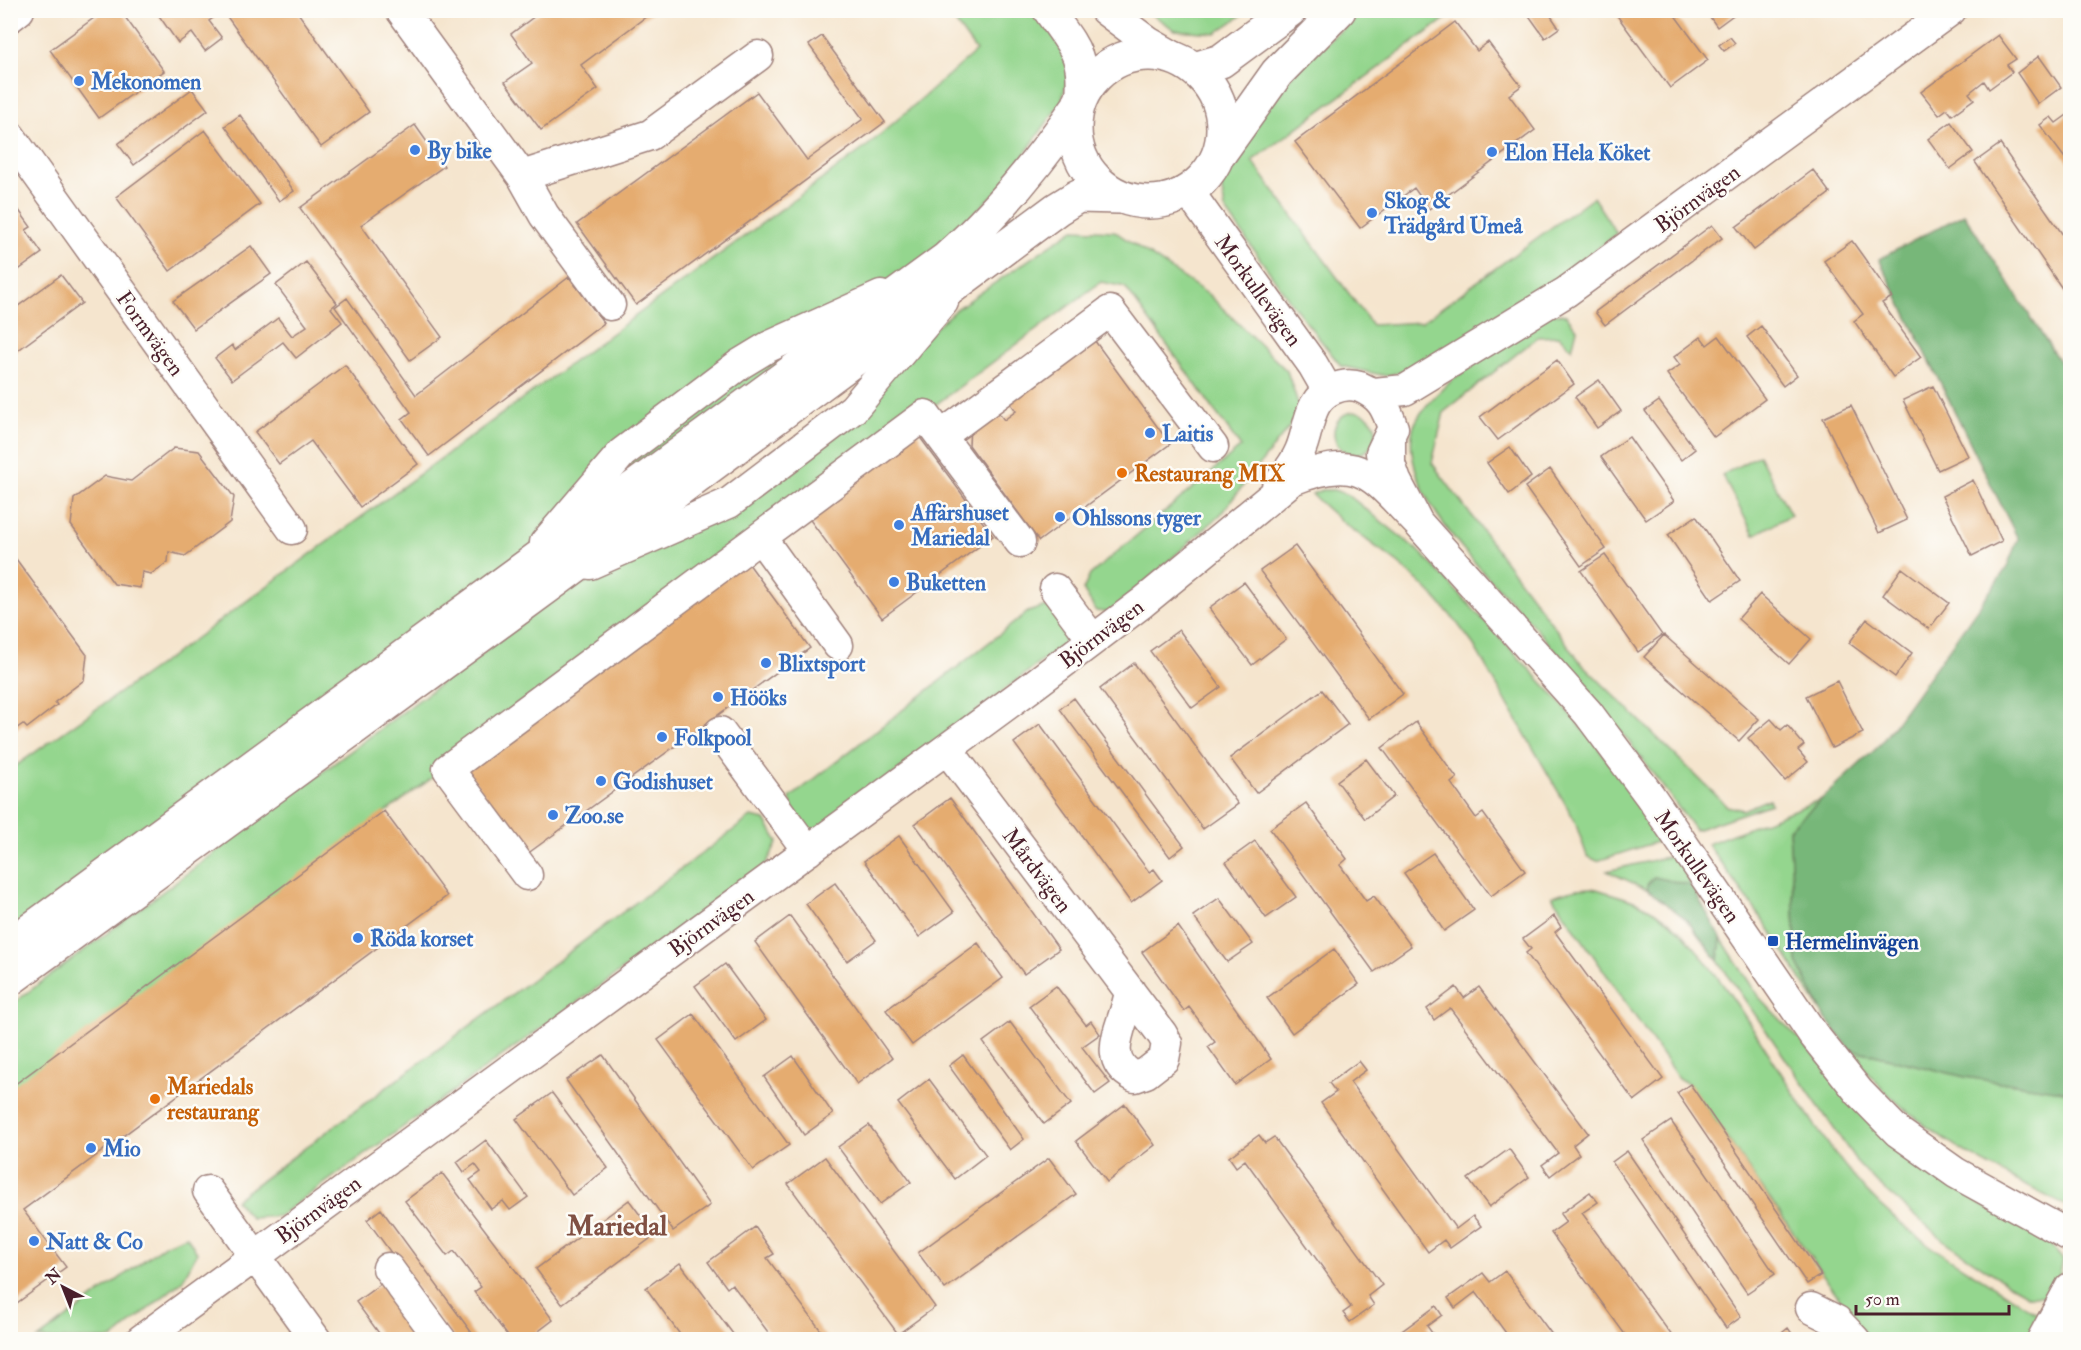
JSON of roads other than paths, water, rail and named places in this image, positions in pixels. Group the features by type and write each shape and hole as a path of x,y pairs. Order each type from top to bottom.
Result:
{"highway":[{"path":"1188,65 1221,61 1290,10"},
{"path":"10,945 512,578 954,269 1078,196 1120,197 1148,202 1175,198 1188,191 1205,177 1277,73 1339,10"},
{"path":"10,979 558,579 954,269 1079,103 1097,74 1126,57 1155,54 1188,65 1209,84 1219,103 1223,130 1217,157"},
{"path":"1079,103 1075,129 1082,161 1094,178 1120,197"}],"street":[{"path":"10,17 19,10"},
{"path":"401,10 522,176 544,215 610,305"},
{"path":"1048,10 1079,55 1083,72 1079,103"},
{"path":"1105,10 1148,42 1188,65"},
{"name":"Björnvägen","path":"1272,494 1299,454 1308,432 1308,419 1316,401 1328,391 1340,386 1354,385 1374,393 1405,390 1435,374 1566,292 1635,244 1951,10"},
{"path":"522,176 650,135 758,56"},
{"name":"Formvägen","path":"10,136 292,529"},
{"name":"Morkullevägen","path":"1188,191 1313,365 1328,391"},
{"path":"941,436 1110,311 1213,447"},
{"name":"Björnvägen","path":"141,1340 1093,640 1142,603 1272,494 1292,480 1314,471 1348,468 1372,462 1384,450 1392,432 1435,374"},
{"path":"1374,393 1385,404 1392,432"},
{"path":"527,875 448,769 926,415 1020,542"},
{"path":"1308,432 1315,451 1325,461 1377,481 1418,523"},
{"name":"Morkullevägen","path":"1392,432 1390,464 1396,481 1418,523 1588,713 1650,796 1813,1034 1859,1092 1898,1132 1956,1173 2070,1236"},
{"path":"761,538 838,645"},
{"path":"1054,589 1093,640"},
{"path":"720,732 808,851"},
{"name":"Mårdvägen","path":"947,749 1130,991"},
{"path":"208,1191 316,1340"},
{"path":"388,1268 441,1340"},
{"path":"2042,1340 2070,1288"},
{"path":"1811,1308 1837,1321 1855,1340"}],"place":[{"name":"Mekonomen","path":"79,81"},
{"name":"By bike","path":"415,150"},
{"name":"Elon Hela Köket","path":"1492,152"},
{"name":"Skog & Trädgård Umeå","path":"1372,213"},
{"name":"Laitis","path":"1150,433"},
{"name":"Restaurang MIX","path":"1122,473"},
{"name":"Ohlssons tyger","path":"1060,517"},
{"name":"Affärshuset Mariedal","path":"899,525"},
{"name":"Buketten","path":"894,582"},
{"name":"Blixtsport","path":"766,663"},
{"name":"Hööks","path":"718,697"},
{"name":"Folkpool","path":"662,737"},
{"name":"Godishuset","path":"601,781"},
{"name":"Zoo.se","path":"553,815"},
{"name":"Röda korset","path":"358,938"},
{"name":"Hermelinvägen","path":"1773,941"},
{"name":"Mariedals restaurang","path":"155,1099"},
{"name":"Mio","path":"91,1148"},
{"name":"Natt & Co","path":"34,1241"}],"district":[{"name":"Mariedal","path":"617,1225"}]}
